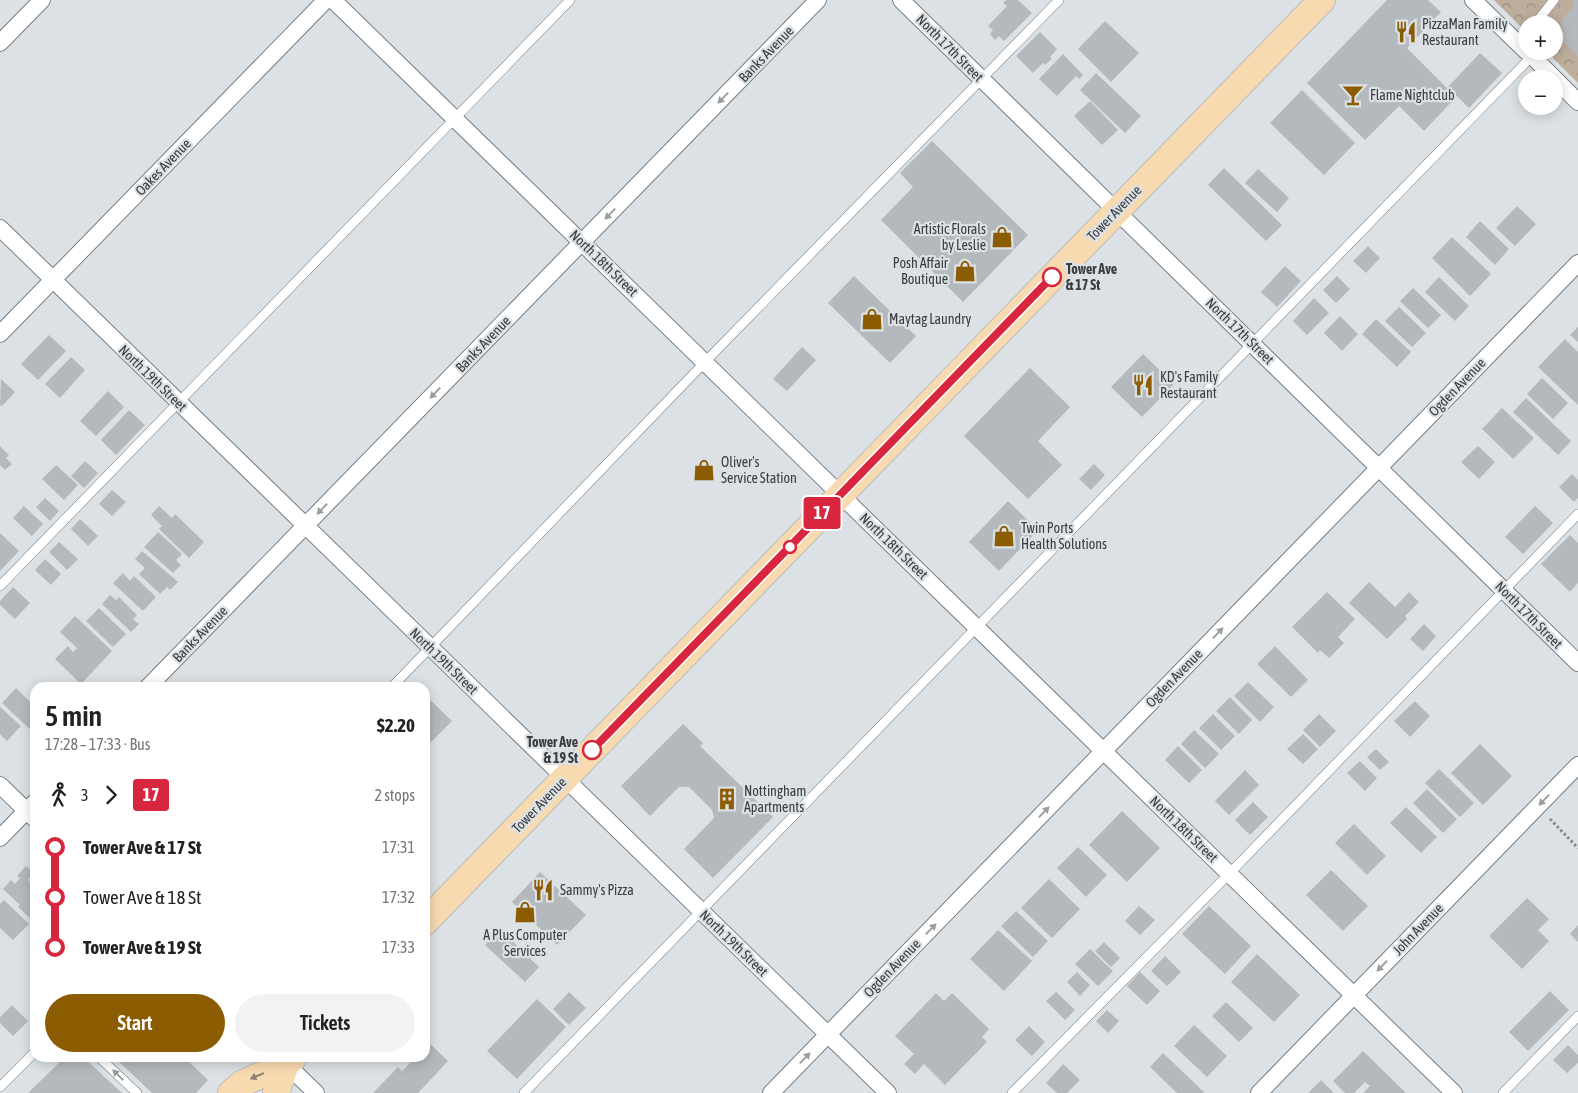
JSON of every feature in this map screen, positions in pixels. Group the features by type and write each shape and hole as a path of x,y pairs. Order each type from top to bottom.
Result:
{"main road":[{"name":"Tower Avenue","path":"430,917 1322,0"},
{"path":"231,1093 253,1077 282,1062"},
{"path":"276,1093 285,1062"}],"street":[{"path":"0,43 42,0"},
{"name":"Oakes Avenue","path":"0,334 326,0"},
{"name":"North 18th Street","path":"333,0 1454,1093"},
{"name":"Banks Avenue","path":"154,682 818,0"},
{"name":"North 17th Street","path":"901,0 1578,663"},
{"path":"1473,0 1518,39"},
{"path":"1539,60 1578,102"},
{"name":"North 19th Street","path":"0,228 888,1093"},
{"name":"Ogden Avenue","path":"771,1093 1578,263"},
{"name":"John Avenue","path":"1259,1093 1578,765"},
{"path":"0,785 30,809"},
{"path":"0,838 30,813"},
{"path":"288,1062 316,1093"}],"lane":[{"path":"0,586 570,0"},
{"path":"397,682 705,362 1059,0"},
{"path":"1542,15 1554,0"},
{"path":"524,1093 1253,344 1518,55"},
{"path":"1012,1093 1230,874 1578,514"},
{"path":"1502,1093 1578,1016"},
{"path":"0,1088 30,1057"},
{"path":"104,1062 137,1093"}],"path":[{"path":"1538,806 1578,848"}],"green space":[{"path":"1494,0 1578,0 1578,83 1555,60 1563,60 1563,15 1518,15 1518,24"}],"building":[{"path":"1006,0 1018,0 1032,13 1004,41 999,36 995,40 990,34 993,30 988,26 1007,6 1003,3"},
{"path":"1387,0 1428,0 1441,12 1407,48 1447,88 1480,53 1502,73 1469,108 1457,96 1424,131 1399,106 1365,140 1307,83"},
{"path":"1574,0 1578,0 1578,56 1563,42 1563,18 1574,7"},
{"path":"1105,21 1139,53 1111,82 1078,49"},
{"path":"1040,32 1057,49 1050,57 1052,59 1045,65 1043,63 1033,73 1016,56"},
{"path":"1063,54 1083,75 1079,79 1076,76 1057,96 1039,79"},
{"path":"1096,73 1141,116 1125,133 1080,90"},
{"path":"1302,90 1355,143 1324,175 1270,123"},
{"path":"1090,101 1118,130 1102,145 1074,116"},
{"path":"932,141 1028,235 963,302 881,220 913,187 900,173"},
{"path":"1224,168 1282,225 1266,241 1208,185"},
{"path":"1258,169 1289,198 1277,212 1245,183"},
{"path":"1517,206 1536,224 1515,246 1496,228"},
{"path":"1480,221 1509,249 1495,265 1466,237"},
{"path":"1452,237 1491,274 1470,296 1432,258"},
{"path":"1368,246 1380,258 1366,273 1353,261"},
{"path":"1285,266 1301,281 1277,307 1261,292"},
{"name":"Maytag Laundry","path":"854,276 916,336 890,363 828,303"},
{"path":"1337,276 1350,289 1336,303 1323,290"},
{"path":"1439,277 1469,306 1455,321 1425,292"},
{"path":"1413,288 1441,315 1428,328 1400,301"},
{"path":"1314,298 1329,313 1307,335 1293,321"},
{"path":"1399,307 1426,333 1412,347 1385,321"},
{"path":"1340,316 1358,334 1342,351 1324,333"},
{"path":"1376,319 1411,352 1397,367 1362,334"},
{"path":"1578,327 1578,342 1570,335"},
{"path":"49,335 66,351 38,380 21,364"},
{"path":"1565,339 1578,352 1578,405 1538,367"},
{"path":"802,347 816,360 787,391 773,379"},
{"name":"KD's Family Restaurant","path":"1143,354 1174,384 1142,417 1111,387"},
{"path":"71,357 85,370 60,398 45,384"},
{"path":"1030,368 1070,407 1038,441 1062,465 1028,499 964,436"},
{"path":"1542,378 1568,403 1553,419 1527,394"},
{"path":"1,379 15,392 2,406 0,405"},
{"path":"108,391 124,407 96,436 80,421"},
{"path":"1526,398 1571,441 1558,455 1513,412"},
{"path":"1502,408 1534,438 1513,459 1482,429"},
{"path":"129,410 145,425 116,455 101,440"},
{"path":"0,446 9,455 6,458 12,464 5,470 0,465"},
{"path":"1478,446 1495,462 1479,479 1461,462"},
{"path":"85,461 98,473 84,488 71,476"},
{"path":"1094,464 1105,475 1091,490 1079,479"},
{"path":"56,465 78,485 64,500 42,479"},
{"path":"1572,474 1578,480 1578,498 1574,502 1559,487"},
{"path":"112,490 126,502 112,516 99,504"},
{"path":"45,498 59,511 50,521 36,507"},
{"name":"Twin Ports Health Solutions","path":"1008,501 1038,530 999,571 969,542"},
{"path":"24,506 43,524 32,536 13,518"},
{"path":"159,506 172,518 175,514 204,542 189,558 159,529 162,526 151,515"},
{"path":"1535,506 1553,523 1523,554 1505,537"},
{"path":"80,519 98,536 88,546 71,529"},
{"path":"158,532 182,554 176,560 181,565 173,573 144,547"},
{"path":"0,533 19,551 0,571"},
{"path":"1570,535 1578,543 1578,583 1570,592 1541,564"},
{"path":"59,542 78,559 67,570 49,552"},
{"path":"142,551 178,582 170,590 167,587 160,594 139,574 145,568 135,559"},
{"path":"45,559 61,574 51,585 35,570"},
{"path":"123,573 130,581 134,576 156,597 143,611 113,583"},
{"path":"1369,582 1395,607 1409,592 1419,602 1405,616 1407,619 1387,639 1349,603"},
{"path":"13,587 30,603 15,619 0,605 0,601"},
{"path":"1327,592 1355,619 1338,637 1344,643 1329,658 1320,650 1318,653 1292,627"},
{"path":"110,595 116,600 119,597 137,615 133,619 139,624 131,632 102,604"},
{"path":"99,608 126,634 113,647 86,621"},
{"path":"75,616 112,651 83,682 79,682 55,659 68,646 73,652 77,648 60,632"},
{"path":"1424,624 1436,636 1423,651 1410,639"},
{"path":"1275,646 1308,680 1291,697 1257,664"},
{"path":"1248,682 1274,707 1260,722 1234,696"},
{"path":"16,688 30,702 30,729 2,703"},
{"path":"1230,697 1252,720 1239,734 1216,711"},
{"path":"430,700 452,721 430,743"},
{"path":"1415,701 1430,716 1410,737 1394,721"},
{"path":"0,707 21,726 7,741 0,734"},
{"path":"1213,714 1235,736 1221,750 1199,728"},
{"path":"1319,714 1336,731 1320,747 1303,730"},
{"name":"Nottingham Apartments","path":"683,724 703,743 700,746 773,817 713,878 684,849 714,818 712,810 689,787 679,787 650,816 621,786"},
{"path":"1194,730 1219,754 1205,768 1181,744"},
{"path":"1303,734 1318,749 1303,764 1287,749"},
{"path":"1480,744 1512,776 1483,805 1451,773"},
{"path":"1178,746 1202,770 1189,783 1165,760"},
{"path":"1376,749 1389,762 1380,770 1367,757"},
{"path":"1360,761 1377,778 1365,791 1347,773"},
{"path":"1439,769 1474,803 1460,817 1425,783"},
{"path":"1245,770 1259,785 1229,815 1215,801"},
{"path":"1427,789 1457,819 1443,833 1413,803"},
{"path":"1253,802 1268,817 1250,835 1235,820"},
{"path":"1406,807 1437,837 1421,853 1390,823"},
{"path":"1122,811 1160,848 1127,882 1089,845"},
{"path":"1354,824 1386,856 1367,875 1335,843"},
{"path":"1078,847 1107,875 1086,897 1057,868"},
{"path":"26,866 30,870 30,878 28,880 30,882 30,918 18,907 20,905 3,889 11,880 15,884 20,878 17,876"},
{"path":"1331,870 1368,906 1343,931 1306,895"},
{"path":"540,872 586,915 557,945 512,902"},
{"path":"1049,879 1080,909 1052,938 1021,908"},
{"path":"1527,898 1549,919 1538,930 1549,941 1522,969 1489,936"},
{"path":"4,900 29,924 13,940 0,928 0,904"},
{"path":"1139,906 1155,920 1140,935 1125,921"},
{"path":"1209,906 1251,946 1225,974 1182,934"},
{"path":"1016,911 1048,941 1033,957 1001,926"},
{"path":"1578,925 1578,942 1570,934"},
{"path":"500,929 539,967 525,982 485,945"},
{"path":"998,930 1032,961 1004,991 970,959"},
{"path":"1104,942 1120,958 1111,967 1095,951"},
{"path":"1090,949 1113,971 1098,986 1075,964"},
{"path":"1257,954 1300,995 1274,1022 1231,982"},
{"path":"1165,956 1181,972 1167,986 1151,971"},
{"path":"1077,972 1090,985 1080,996 1067,982"},
{"path":"1140,972 1160,991 1147,1005 1127,986"},
{"path":"1550,991 1569,1010 1528,1051 1509,1032"},
{"path":"569,992 586,1008 569,1025 553,1009"},
{"path":"1056,992 1075,1010 1065,1020 1046,1001"},
{"path":"936,993 944,1001 952,993 989,1029 982,1037 987,1042 945,1085 924,1064 915,1074 904,1064 914,1054 895,1036"},
{"path":"537,999 566,1027 517,1079 487,1051"},
{"path":"1226,1002 1253,1028 1239,1042 1212,1016"},
{"path":"12,1005 28,1021 13,1036 0,1023 0,1017"},
{"path":"1107,1010 1119,1021 1108,1033 1096,1021"},
{"path":"1194,1025 1227,1056 1207,1077 1174,1046"},
{"path":"1029,1026 1045,1042 1032,1056 1015,1040"},
{"path":"430,1044 448,1061 418,1093 373,1093 398,1067 402,1071 411,1062 430,1062"},
{"path":"1568,1045 1578,1055 1578,1063 1567,1073 1553,1060"},
{"path":"1363,1051 1406,1093 1363,1093 1370,1086 1365,1082 1354,1093 1345,1093 1333,1081"},
{"path":"1163,1053 1204,1092 1177,1093 1150,1067"},
{"path":"60,1062 88,1062 122,1093 28,1093"},
{"path":"119,1062 189,1062 208,1080 196,1093 152,1093"},
{"path":"1063,1064 1080,1080 1067,1093 1057,1093 1046,1083"},
{"path":"1321,1080 1334,1093 1308,1093"}],"bus line":[{"name":"17","path":"592,750 1052,277"}],"place":[{"name":"PizzaMan Family Restaurant","path":"1406,32"},
{"name":"Flame Nightclub","path":"1353,95"},
{"name":"Artistic Florals by Leslie","path":"1002,237"},
{"name":"Posh Affair Boutique","path":"965,271"},
{"name":"Tower Ave & 17 St","path":"1052,277"},
{"name":"Maytag Laundry","path":"872,319"},
{"name":"KD's Family Restaurant","path":"1143,385"},
{"name":"Oliver's Service Station","path":"704,470"},
{"name":"Twin Ports Health Solutions","path":"1004,536"},
{"name":"Tower Ave & 19 St","path":"592,750"},
{"name":"Nottingham Apartments","path":"727,799"},
{"name":"Sammy's Pizza","path":"543,890"},
{"name":"A Plus Computer Services","path":"525,912"}]}
